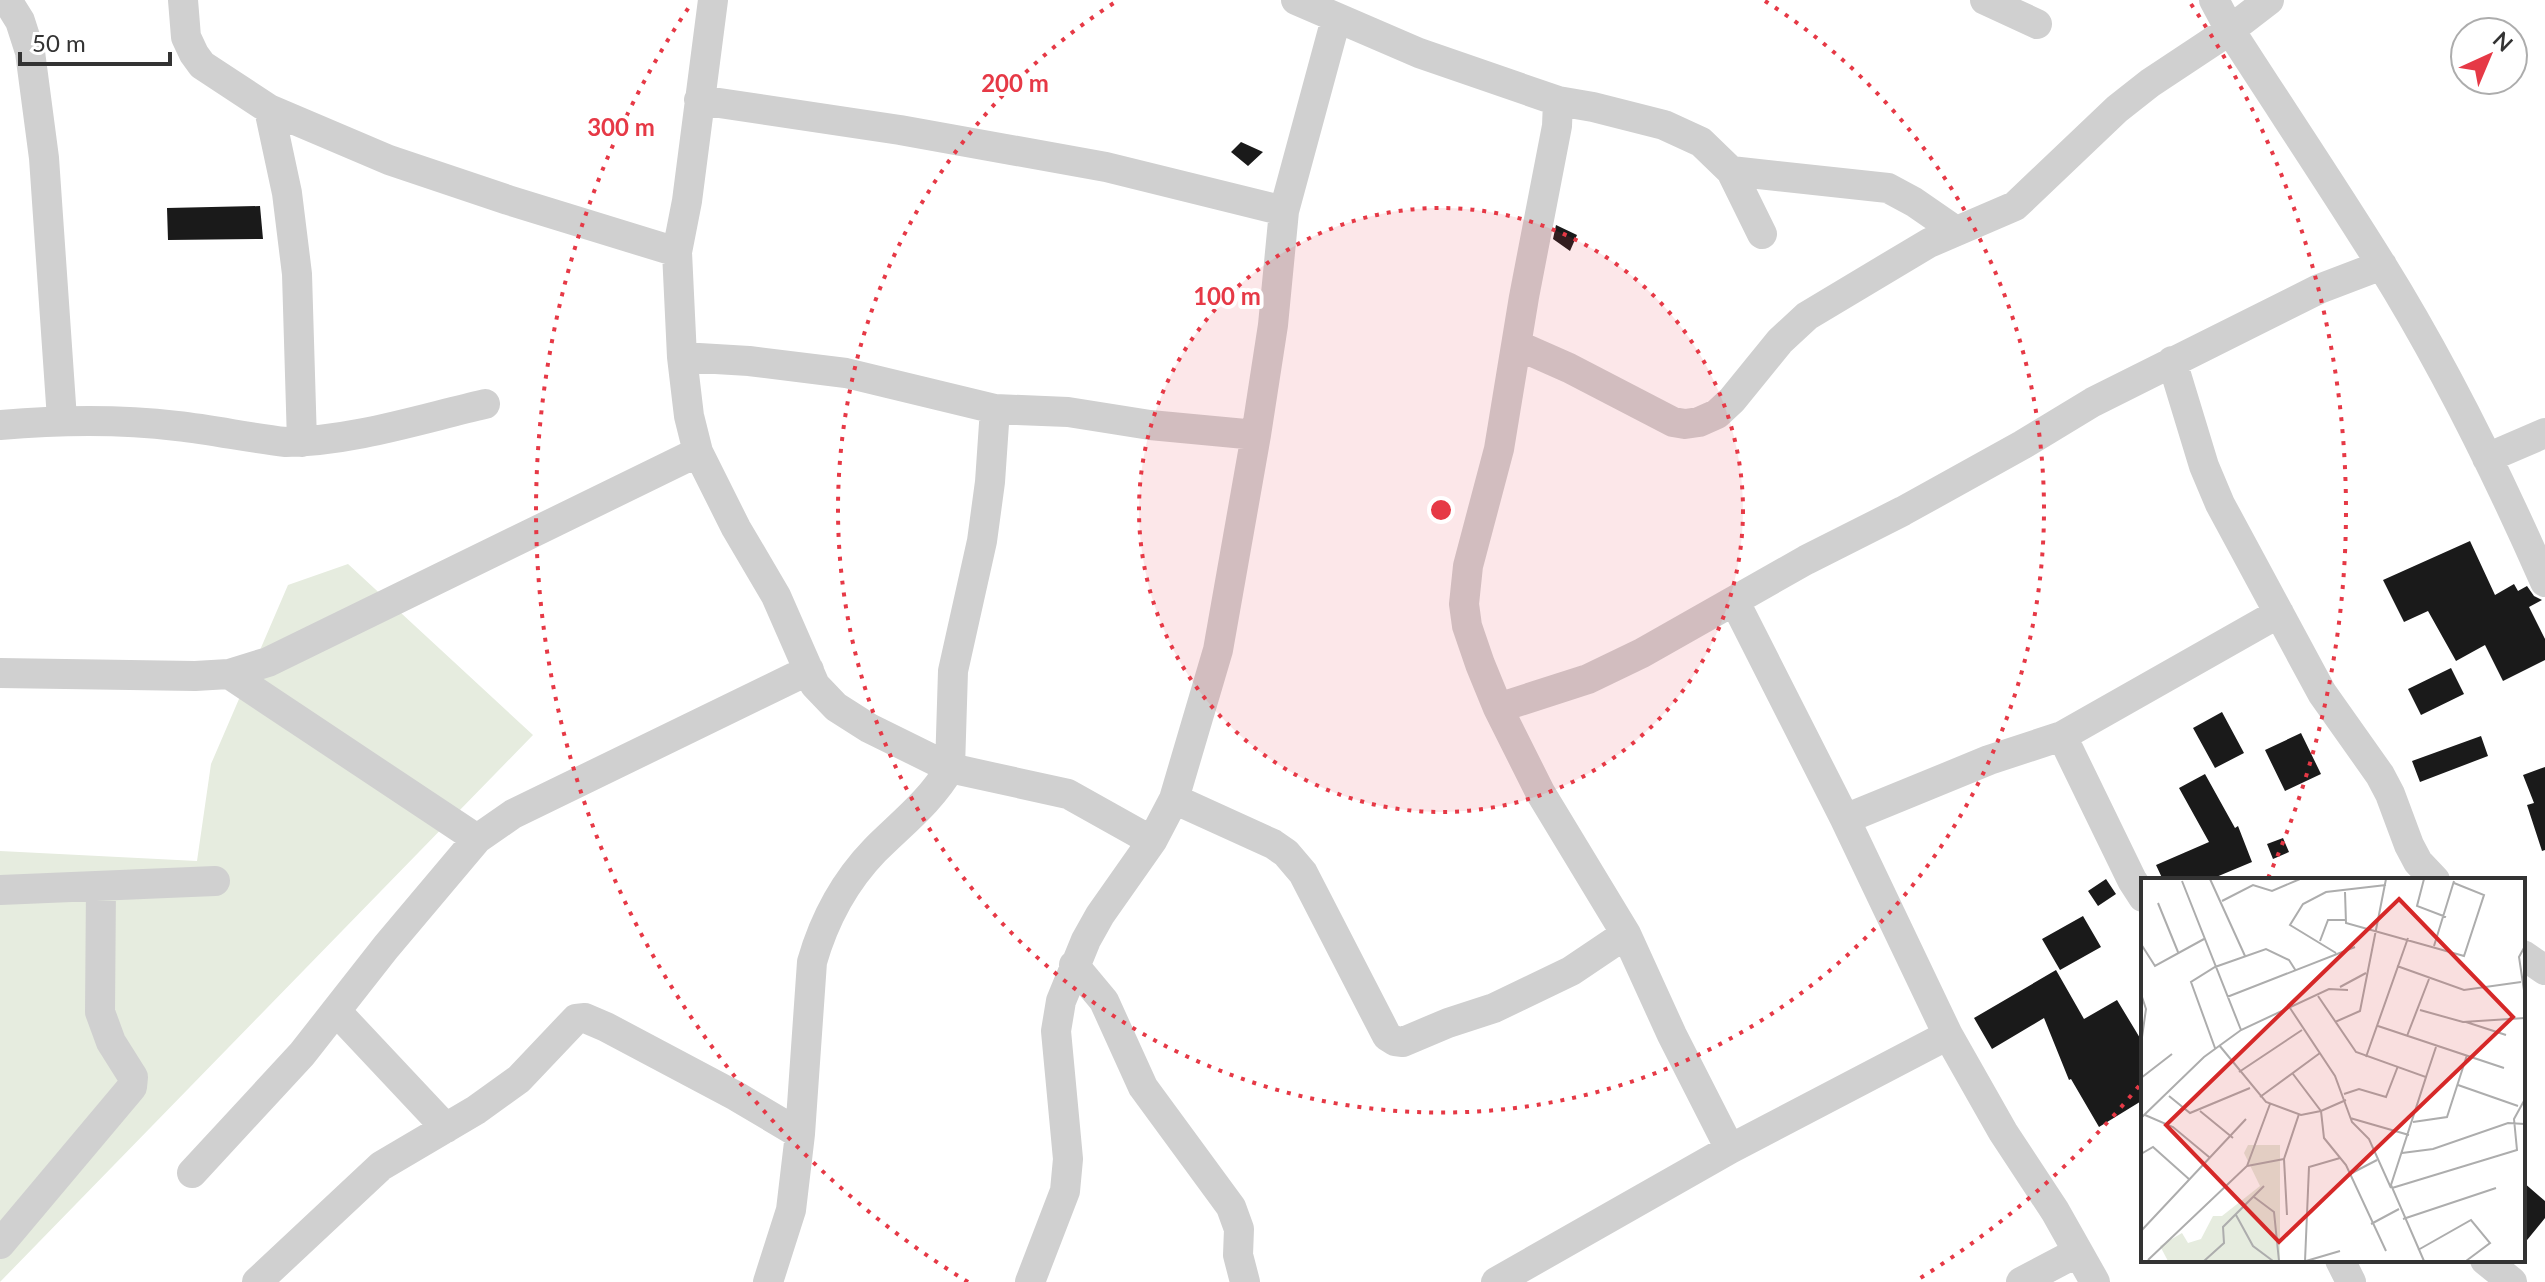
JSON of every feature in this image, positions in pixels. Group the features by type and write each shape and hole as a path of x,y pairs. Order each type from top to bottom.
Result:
{"street":[{"path":"7,0 20,21 30,52 44,158 62,419"},
{"path":"183,0 186,37 202,65 269,109 389,160 677,252"},
{"path":"713,0 687,201 677,252 682,357 689,416 698,452 736,528 776,596 815,685 836,707 869,728 950,768 1068,794 1152,841"},
{"path":"1296,0 1419,53 1558,101 1664,125 1701,142 1731,171 1762,234"},
{"path":"1985,0 2037,24"},
{"path":"2214,0 2230,30 2382,265 2487,458 2545,582"},
{"path":"1517,345 1673,422 1699,422 1717,414 1780,341 1807,316 1929,243 2015,206 2117,109 2269,0"},
{"path":"1030,1282 1065,1191 1068,1159 1056,1031 1061,1001 1074,965 1100,915 1152,841 1174,799 1218,650 1273,325 1284,211 1336,19"},
{"path":"699,100 900,130 1106,167 1284,211"},
{"path":"1558,101 1557,126 1499,449 1468,566 1464,604 1467,626 1498,708 1540,792 1626,934 1672,1035 1730,1149"},
{"path":"269,109 287,193 297,274 302,442"},
{"path":"1731,171 1888,188 1956,231"},
{"path":"1498,708 1588,679 1642,653 1806,560 2022,445 2093,402 2319,289 2382,265"},
{"path":"682,357 749,361 846,373 995,409 1068,412 1150,425 1256,435"},
{"path":"2172,361 2204,466 2220,504 2322,693 2380,775 2418,862 2433,878"},
{"path":"0,425 62,419 116,421 302,442 485,404"},
{"path":"768,1282 791,1210 800,1134 812,962 820,935 842,892 865,862 930,798 950,768 953,671 982,541 995,409"},
{"path":"2487,458 2545,433"},
{"path":"0,673 195,676 229,674 268,662 698,452"},
{"path":"1735,602 1845,819 1948,1035 2095,1282"},
{"path":"1845,819 1989,760 2062,736 2279,613"},
{"path":"192,1173 302,1054 477,839 513,814 809,670"},
{"path":"229,674 477,839"},
{"path":"2062,736 2141,894"},
{"path":"1174,799 1265,840 1286,853 1303,873 1387,1036 1395,1041 1403,1042 1494,1008 1571,971 1626,934"},
{"path":"0,890 215,881"},
{"path":"0,1244 132,1087 133,1077 111,1042 100,1012 101,886"},
{"path":"2525,956 2545,970"},
{"path":"1074,965 1104,1001 1143,1087 1231,1207 1239,1229 1238,1255 1245,1282"},
{"path":"336,1011 446,1128"},
{"path":"257,1282 381,1166 500,1095 576,1019 585,1018 736,1096 800,1134"},
{"path":"1496,1282 1730,1149 1948,1035"},
{"path":"2021,1282 2078,1252"},
{"path":"2341,1262 2351,1282"},
{"path":"2487,1262 2512,1282"}],"shaded area":[{"path":"348,564 533,735 0,1282 0,851 197,861 211,764 288,585"}],"building":[{"path":"1241,142 1263,152 1248,166 1231,152"},
{"path":"260,206 263,239 168,240 167,208"},
{"path":"1556,225 1577,235 1570,251 1553,239"},
{"path":"2470,541 2495,595 2514,584 2518,591 2527,586 2534,596 2542,600 2529,607 2545,639 2545,660 2503,681 2485,645 2456,661 2428,611 2404,622 2383,580"},
{"path":"2451,668 2464,694 2421,715 2408,689"},
{"path":"2222,712 2244,753 2215,768 2193,728"},
{"path":"2301,733 2321,774 2285,791 2265,750"},
{"path":"2481,736 2488,756 2420,782 2412,761"},
{"path":"2545,767 2545,850 2542,851 2527,805 2534,803 2523,775"},
{"path":"2205,774 2235,828 2238,826 2252,862 2214,878 2162,878 2156,865 2209,842 2179,788"},
{"path":"2283,838 2289,852 2273,859 2267,844"},
{"path":"2106,879 2116,894 2098,906 2088,891"},
{"path":"2083,916 2101,947 2060,970 2042,939"},
{"path":"2056,970 2084,1019 2117,1000 2141,1040 2141,1101 2099,1127 2069,1080 2044,1018 1992,1049 1974,1018"},
{"path":"2525,1184 2545,1201 2545,1218 2525,1243"}]}
